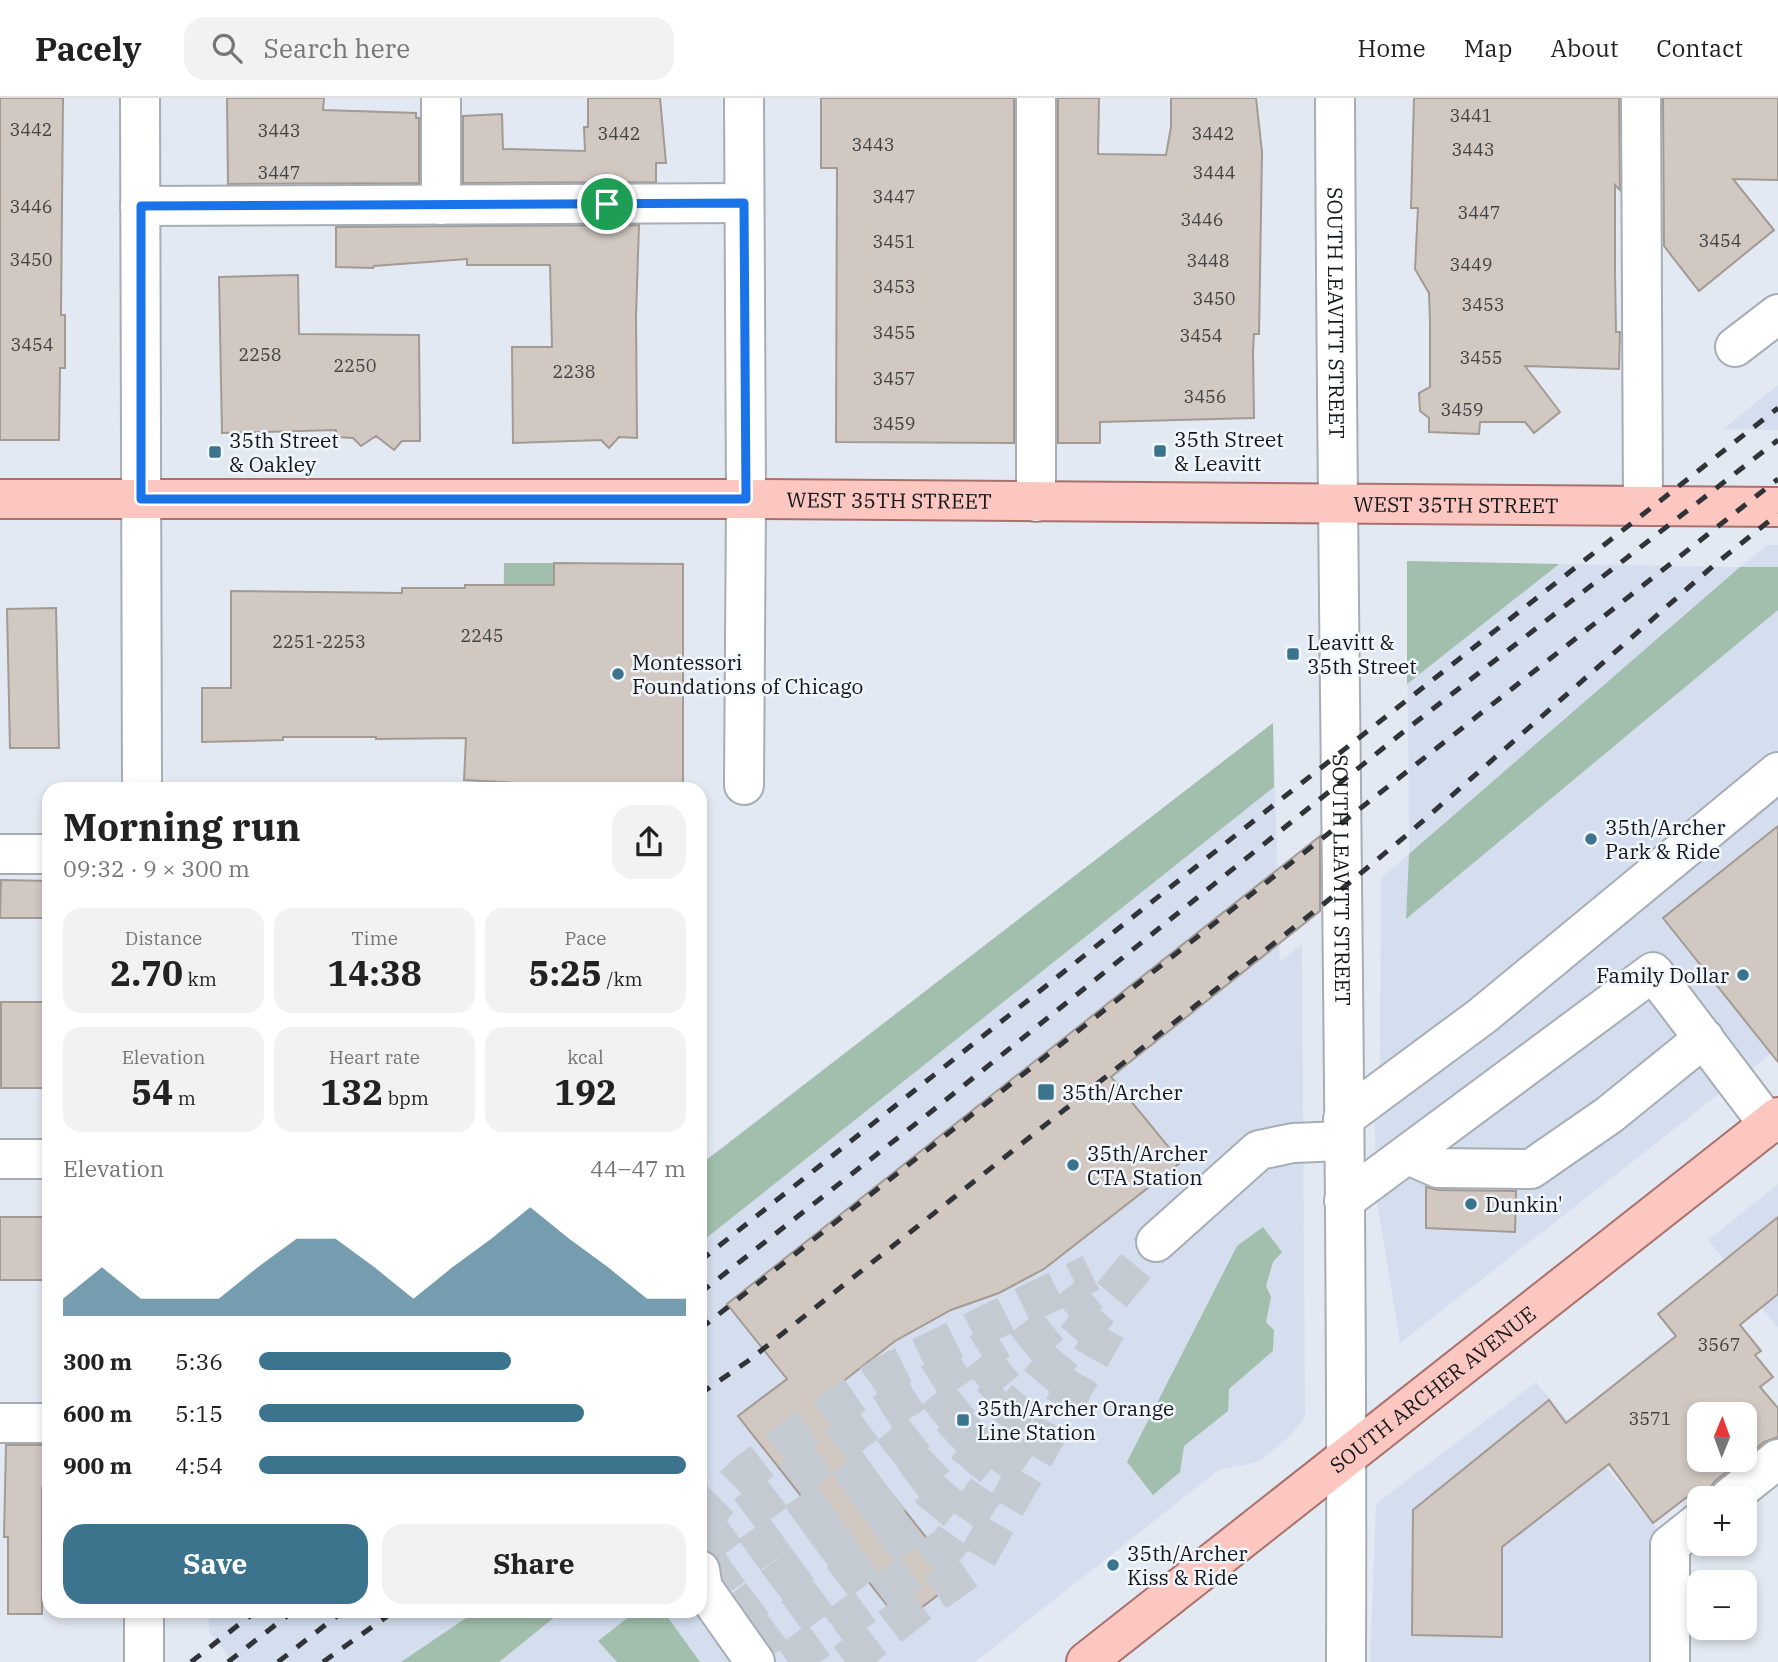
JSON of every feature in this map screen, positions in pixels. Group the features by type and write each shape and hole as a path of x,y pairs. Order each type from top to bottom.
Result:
{"main road":[{"name":"WEST 35TH STREET","path":"0,499 746,499 1778,507"},
{"name":"SOUTH ARCHER AVENUE","path":"1086,1662 1774,1121"}],"street":[{"path":"140,98 142,782"},
{"path":"441,98 441,205"},
{"path":"744,98 744,785"},
{"path":"1036,98 1036,502"},
{"name":"SOUTH LEAVITT STREET","path":"1335,98 1336,502 1347,1458 1346,1662"},
{"path":"1641,98 1643,506"},
{"path":"141,206 744,203"},
{"path":"1735,347 1778,314"},
{"path":"1156,1242 1259,1150 1343,1130 1778,772"},
{"path":"0,854 42,854"},
{"path":"1344,1201 1653,972 1774,1121"},
{"path":"1408,1155 1438,1168 1531,1169 1609,1115 1704,1038"},
{"path":"0,1159 42,1159"},
{"path":"0,1423 42,1423"},
{"path":"1744,1486 1778,1459"},
{"path":"1670,1662 1670,1545 1687,1532"},
{"path":"707,1594 755,1662"},
{"path":"144,1618 144,1662"}],"shaded area":[{"path":"1778,385 1778,430 1723,429"},
{"path":"1767,545 1778,545 1778,758 1380,1077 1381,878 1409,854 1407,606 1487,563 1740,567"},
{"path":"1273,723 1280,962 1302,944 1305,1417 1289,1437 1259,1462 1220,1469 975,1662 233,1662 209,1632 209,1618 707,1618 707,1159"},
{"path":"1778,772 1778,1048 1400,1343 1377,1202 1374,1098"},
{"path":"1778,1184 1778,1328 1708,1240"},
{"path":"1536,1382 1670,1545 1670,1662 1370,1662 1376,1504"}],"green space":[{"path":"1407,561 1559,564 1407,684"},
{"path":"504,563 554,563 553,782 502,782"},
{"path":"1740,567 1778,567 1778,610 1406,919 1409,854"},
{"path":"1273,723 1274,787 707,1237 707,1160"},
{"path":"1263,1227 1282,1252 1273,1262 1266,1286 1271,1297 1266,1322 1274,1330 1273,1351 1229,1389 1228,1411 1184,1446 1180,1472 1153,1495 1127,1462 1237,1246"},
{"path":"466,1618 554,1618 499,1662 401,1662"},
{"path":"627,1618 668,1618 700,1662 617,1662 598,1641"}],"building":[{"path":"0,98 63,98 61,315 65,315 65,368 60,368 59,440 0,440"},
{"path":"227,98 324,98 323,110 416,113 416,118 419,118 419,183 228,184"},
{"path":"588,98 660,98 666,163 656,163 656,182 463,183 463,116 502,114 503,149 585,151 584,127 588,127"},
{"path":"821,98 1014,98 1014,443 836,442 837,168 821,168"},
{"path":"1058,98 1099,98 1098,154 1166,155 1171,127 1171,98 1256,98 1262,152 1259,334 1254,334 1253,352 1254,418 1100,422 1100,443 1058,443"},
{"path":"1414,98 1619,98 1620,190 1615,185 1615,271 1616,332 1620,332 1619,369 1525,366 1560,412 1534,433 1525,422 1480,422 1479,434 1429,432 1429,418 1420,411 1419,393 1430,387 1430,324 1429,293 1415,269 1418,208 1411,208"},
{"path":"1663,98 1778,98 1778,180 1733,179 1774,230 1699,291 1664,246"},
{"path":"639,225 636,316 637,438 619,437 609,448 601,440 513,443 512,347 552,347 550,265 467,265 467,259 373,268 336,267 336,227"},
{"path":"298,275 299,334 419,335 420,441 402,441 394,450 376,436 361,446 353,438 336,437 336,430 222,433 219,277"},
{"path":"554,563 683,564 683,782 464,780 466,738 283,737 283,740 202,742 202,688 231,688 231,591 402,593 402,588 554,585"},
{"path":"56,608 59,748 10,748 7,609"},
{"name":"Family Dollar","path":"1778,826 1778,1062 1663,918"},
{"path":"1320,836 1320,911 1111,1077 1181,1162 1044,1269 999,1293 951,1310 895,1341 818,1401 959,1579 901,1623 738,1416 787,1379 727,1304"},
{"path":"1,880 42,881 42,918 0,918"},
{"path":"1,1002 42,1002 42,1088 1,1088"},
{"name":"Dunkin'","path":"1426,1187 1438,1190 1516,1191 1515,1232 1426,1228"},
{"path":"0,1217 42,1217 42,1280 0,1280"},
{"path":"1778,1217 1778,1294 1740,1325 1761,1351 1755,1355 1773,1377 1760,1387 1778,1408 1778,1437 1757,1448 1757,1402 1687,1402 1687,1472 1727,1472 1712,1486 1687,1486 1687,1497 1653,1523 1609,1464 1502,1547 1502,1637 1412,1635 1413,1510 1549,1400 1566,1423 1676,1336 1658,1314"},
{"path":"6,1445 42,1445 42,1614 8,1614 8,1537 4,1537"}],"tunnel":[{"path":"747,1651 929,1514 1156,1242"},
{"path":"707,1518 715,1504 744,1475 790,1439 885,1374 1091,1273"},
{"path":"707,1585 887,1457 1091,1293"},
{"path":"845,1662 972,1567 1107,1329"},
{"path":"707,1544 873,1419 1000,1340"},
{"path":"727,1621 911,1482 1004,1390"},
{"path":"788,1662 949,1544 1024,1434"}],"railway":[{"path":"707,1255 1778,408"},
{"path":"707,1288 932,1111 1407,729 1778,440"},
{"path":"707,1323 1778,479"},
{"path":"707,1389 748,1361 1326,902 1408,834 1713,566 1778,514"},
{"path":"191,1662 247,1618"},
{"path":"228,1662 284,1618"},
{"path":"278,1662 334,1618"},
{"path":"323,1662 385,1618"}],"place":[{"name":"35th Street & Leavitt","path":"1160,451"},
{"name":"35th Street & Oakley","path":"215,452"},
{"name":"Leavitt & 35th Street","path":"1293,654"},
{"name":"Montessori Foundations of Chicago","path":"618,674"},
{"name":"35th/Archer Park & Ride","path":"1591,839"},
{"name":"Family Dollar","path":"1743,975"},
{"name":"35th/Archer","path":"1046,1092"},
{"name":"35th/Archer CTA Station","path":"1073,1165"},
{"name":"Dunkin'","path":"1471,1204"},
{"name":"35th/Archer Orange Line Station","path":"963,1420"},
{"name":"35th/Archer Kiss & Ride","path":"1113,1565"}],"route":[{"path":"744,203 746,499 141,499 141,206 607,204 744,203"}]}
